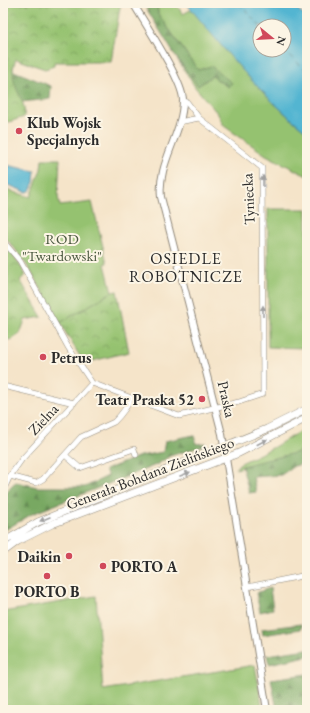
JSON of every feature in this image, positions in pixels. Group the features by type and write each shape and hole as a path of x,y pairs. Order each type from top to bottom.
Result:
{"main road":[{"name":"Generała Bohdana Zielińskiego","path":"3,542 19,531 50,516 224,447 307,410"},
{"name":"Generała Bohdana Zielińskiego","path":"3,552 18,541 52,524 252,448 307,418"}],"street":[{"name":"Tyniecka","path":"132,3 176,79 181,90 183,101 187,102 199,118 262,168 263,394 216,408"},
{"name":"Praska","path":"183,101 179,122 162,174 161,197 216,408 227,458 267,710"},
{"path":"179,122 199,118"},
{"path":"3,241 20,261 68,347 92,383 179,416 216,408"},
{"name":"Zielna","path":"3,492 10,476 22,460 92,383"},
{"name":"Zielna","path":"3,386 74,403"},
{"path":"10,476 36,483 81,437 114,422 124,411 131,398"},
{"path":"65,455 80,468 134,449 136,455"},
{"path":"247,587 307,575"}],"green space":[{"path":"3,3 123,3 120,7 111,62 54,62 54,66 45,69 16,59 13,68 13,76 23,104 24,117 3,124"},
{"path":"143,3 157,3 158,14 198,70 211,66 232,83 228,87 212,76 198,86 176,57"},
{"path":"157,3 175,3 183,14 192,9 232,58 260,89 307,132 307,176 266,155 224,126 218,114 195,87 176,57 198,86 212,76 228,87 232,83 198,70 158,14"},
{"path":"9,69 51,86 50,99 21,102 4,110"},
{"name":"ROD \"Twardowski\"","path":"42,159 60,159 58,197 60,206 92,202 107,263 105,264 112,292 60,323 27,265 3,236 3,189 31,197 41,169"},
{"path":"268,209 307,209 307,348 268,347"},
{"path":"3,243 15,257 26,275 20,280 42,317 25,320 20,334 11,340 3,339"},
{"path":"117,291 129,352 84,363 60,323 112,292"},
{"path":"307,427 307,450 236,469 239,464 274,447"},
{"path":"194,435 196,444 205,443 206,445 170,456 156,465 32,514 3,531 5,497 11,486 16,482 37,487 85,487 108,476 105,470 140,456 163,452 165,441"},
{"path":"307,450 307,463 294,466 281,475 253,477 256,492 249,493 242,466"},
{"path":"270,588 273,609 260,612 256,593"},
{"path":"96,596 103,690 255,665 263,710 3,710 3,612"},
{"path":"301,624 301,629 263,635 262,629"},
{"path":"307,649 307,656 269,664 267,655"},
{"path":"307,674 307,710 277,710 271,679"}],"water":[{"path":"186,3 291,3 307,18 307,132 258,87"},
{"path":"6,165 35,171 34,182 30,191 26,192 3,183 3,170"}],"ferry route":[{"path":"239,3 253,18"},
{"path":"292,58 307,71"}],"place":[{"name":"Klub Wojsk Specjalnych","path":"19,131"},
{"name":"Petrus","path":"43,357"},
{"name":"Teatr Praska 52","path":"202,399"},
{"name":"Daikin","path":"69,556"},
{"name":"PORTO A","path":"103,566"},
{"name":"PORTO B","path":"47,576"}],"district":[{"name":"OSIEDLE ROBOTNICZE","path":"186,267"}]}
